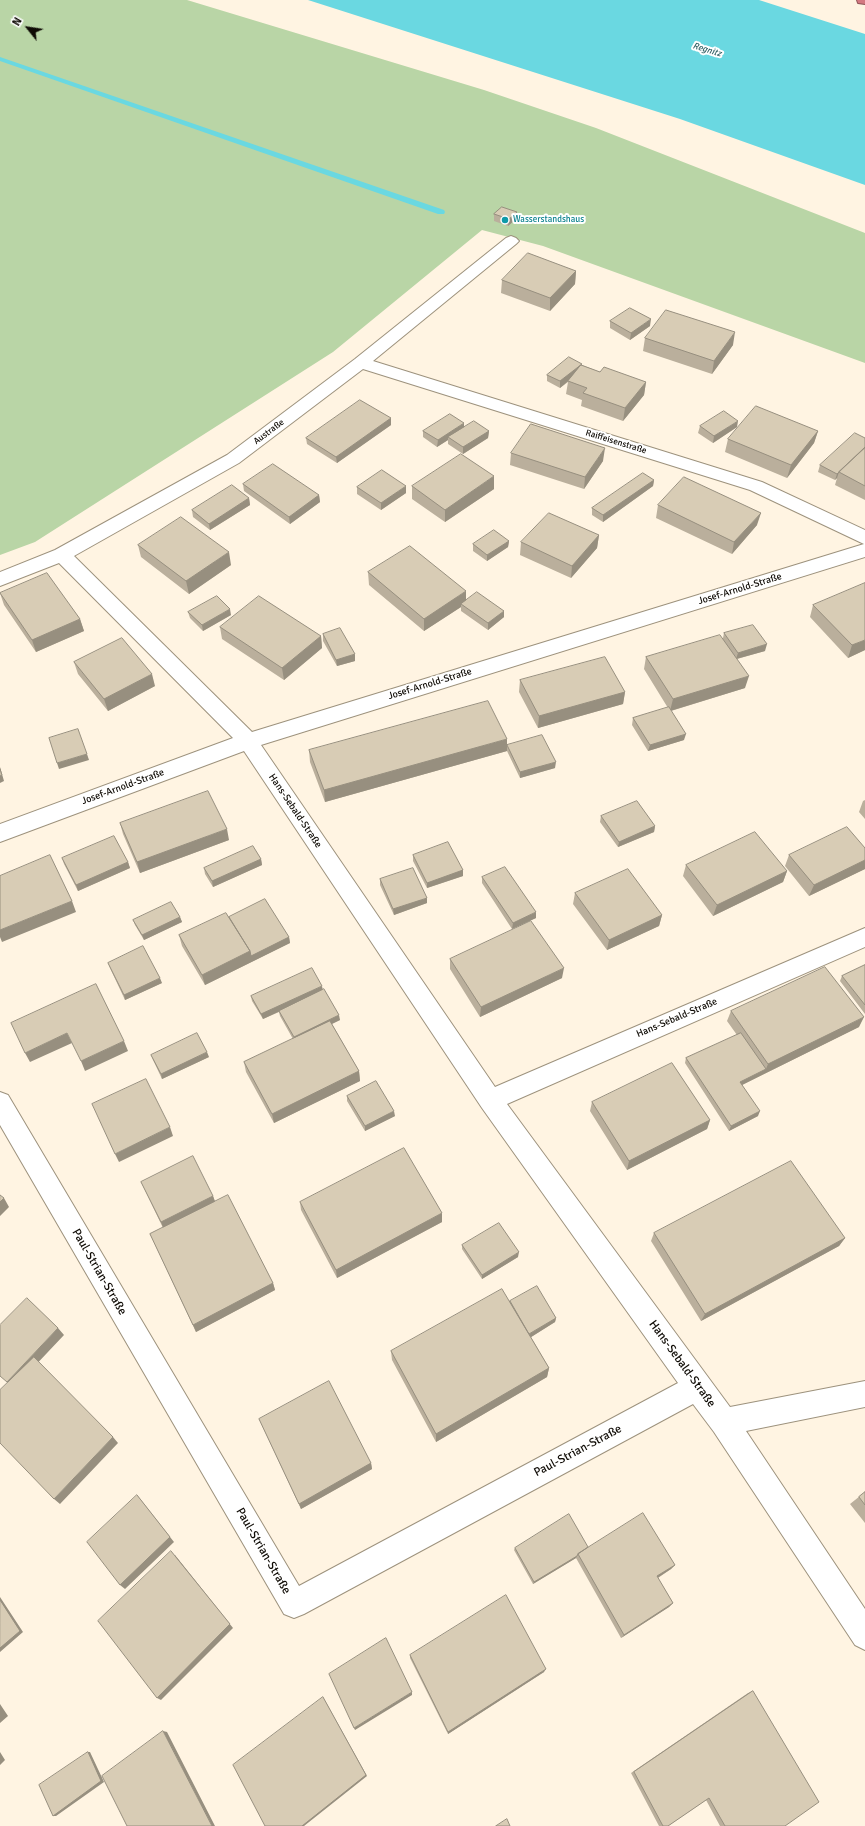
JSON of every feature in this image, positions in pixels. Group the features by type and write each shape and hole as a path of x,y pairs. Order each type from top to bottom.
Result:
{"street":[{"name":"Austraße","path":"0,579 62,554 233,459 361,364 511,241"},
{"name":"Raiffeisenstraße","path":"361,364 756,486 865,538"},
{"name":"Josef-Arnold-Straße","path":"0,833 248,741 865,550"},
{"name":"Hans-Sebald-Straße","path":"62,554 248,741 490,1100 697,1387 724,1422 865,1635"},
{"name":"Hans-Sebald-Straße","path":"490,1100 865,937"},
{"name":"Paul-Strian-Straße","path":"0,1103 294,1604 697,1387"},
{"path":"724,1422 865,1394"}],"green space":[{"path":"0,0 187,0 484,90 596,128 865,233 865,363 543,246 482,230 333,352 35,542 0,555"}],"water":[{"name":"Regnitz","path":"308,0 759,0 865,34 865,185 680,119"}],"building":[{"path":"502,207 517,212 509,219 494,214"},
{"path":"528,253 576,271 550,298 502,280"},
{"path":"630,308 651,319 631,333 610,321"},
{"path":"666,310 735,332 714,361 645,338"},
{"path":"569,357 582,364 560,381 547,375"},
{"path":"581,365 600,372 604,367 646,382 625,408 583,393 587,388 568,381"},
{"path":"360,400 391,418 336,457 306,438"},
{"path":"756,406 818,431 791,465 728,439"},
{"path":"724,411 738,421 714,436 700,426"},
{"path":"450,414 464,423 438,440 423,431"},
{"path":"474,421 489,431 463,447 448,437"},
{"path":"531,424 605,448 585,477 511,453"},
{"path":"855,433 865,438 865,447 837,474 820,465"},
{"path":"865,448 865,486 839,472"},
{"path":"461,454 494,476 445,510 412,486"},
{"path":"273,464 319,495 289,517 243,484"},
{"path":"382,470 406,486 381,503 357,487"},
{"path":"643,473 654,480 603,515 592,508"},
{"path":"684,477 761,513 734,542 658,505"},
{"path":"232,485 249,498 209,524 192,510"},
{"path":"549,513 599,535 572,566 521,542"},
{"path":"181,517 229,552 186,581 138,545"},
{"path":"494,530 509,541 487,555 473,544"},
{"path":"410,546 466,591 424,619 368,572"},
{"path":"47,573 80,619 32,640 0,593"},
{"path":"865,583 865,640 852,645 813,605"},
{"path":"477,592 504,611 488,623 461,604"},
{"path":"217,596 230,609 202,625 188,612"},
{"path":"259,596 321,636 282,668 220,627"},
{"path":"753,625 767,644 738,653 724,633"},
{"path":"340,628 355,654 336,660 323,634"},
{"path":"720,635 749,676 673,699 646,657"},
{"path":"122,638 152,674 104,699 74,662"},
{"path":"605,657 625,692 539,716 520,680"},
{"path":"488,701 507,739 324,790 309,750"},
{"path":"669,707 686,734 650,745 633,718"},
{"path":"78,729 87,754 57,763 49,738"},
{"path":"542,735 556,762 520,772 507,745"},
{"path":"208,791 227,829 137,862 120,823"},
{"path":"637,801 655,826 619,842 601,816"},
{"path":"847,827 865,848 865,860 814,885 789,855"},
{"path":"755,832 787,871 717,905 686,865"},
{"path":"114,836 128,862 76,885 62,858"},
{"path":"448,842 463,870 427,883 413,855"},
{"path":"253,846 261,859 212,881 204,868"},
{"path":"50,855 72,901 0,930 0,876"},
{"path":"505,867 536,912 513,923 482,877"},
{"path":"413,868 427,898 393,909 380,879"},
{"path":"628,869 662,915 609,940 575,893"},
{"path":"265,899 289,937 251,956 250,951 229,917"},
{"path":"171,902 180,917 142,935 133,920"},
{"path":"226,913 250,951 202,975 179,935"},
{"path":"531,921 564,968 481,1007 450,959"},
{"path":"143,946 160,978 124,995 108,963"},
{"path":"865,965 865,1005 842,976"},
{"path":"825,967 864,1017 768,1064 731,1011"},
{"path":"312,968 322,986 261,1014 251,996"},
{"path":"96,984 124,1041 81,1061 67,1033 25,1053 11,1023"},
{"path":"324,989 339,1015 294,1037 279,1011"},
{"path":"330,1021 359,1071 272,1114 244,1062"},
{"path":"197,1033 207,1052 161,1074 151,1055"},
{"path":"741,1033 766,1069 740,1082 760,1111 731,1126 686,1058"},
{"path":"672,1063 710,1120 629,1161 592,1102"},
{"path":"146,1079 170,1127 115,1154 92,1104"},
{"path":"376,1081 394,1111 365,1126 347,1096"},
{"path":"404,1148 442,1213 336,1270 300,1202"},
{"path":"193,1156 213,1196 161,1222 141,1182"},
{"path":"791,1161 845,1238 705,1314 654,1233"},
{"path":"0,1195 4,1198 0,1202"},
{"path":"228,1195 273,1283 193,1325 150,1234"},
{"path":"499,1223 519,1252 482,1275 462,1245"},
{"path":"537,1286 556,1318 529,1334 510,1301"},
{"path":"502,1289 549,1368 436,1434 391,1351"},
{"path":"27,1298 58,1328 7,1382 0,1376 0,1325"},
{"path":"34,1357 113,1437 54,1499 0,1443 0,1390"},
{"path":"329,1381 371,1463 299,1504 259,1419"},
{"path":"865,1492 865,1505 859,1497"},
{"path":"137,1495 170,1537 120,1585 87,1542"},
{"path":"643,1513 675,1565 657,1576 673,1603 624,1635 578,1554"},
{"path":"569,1514 588,1547 577,1556 534,1582 515,1548"},
{"path":"171,1551 230,1624 157,1698 98,1621"},
{"path":"506,1595 546,1669 448,1732 410,1655"},
{"path":"0,1600 20,1631 0,1648"},
{"path":"386,1638 412,1692 354,1728 329,1674"},
{"path":"753,1691 819,1802 785,1826 725,1826 709,1798 668,1826 663,1826 634,1772"},
{"path":"323,1697 366,1775 302,1826 265,1826 233,1765"},
{"path":"163,1731 212,1826 127,1826 102,1776"},
{"path":"88,1752 101,1781 53,1816 39,1785"},
{"path":"507,1819 510,1826 496,1826"}],"waterway":[{"path":"0,59 441,212"}],"place":[{"name":"Wasserstandshaus","path":"505,220"}]}
